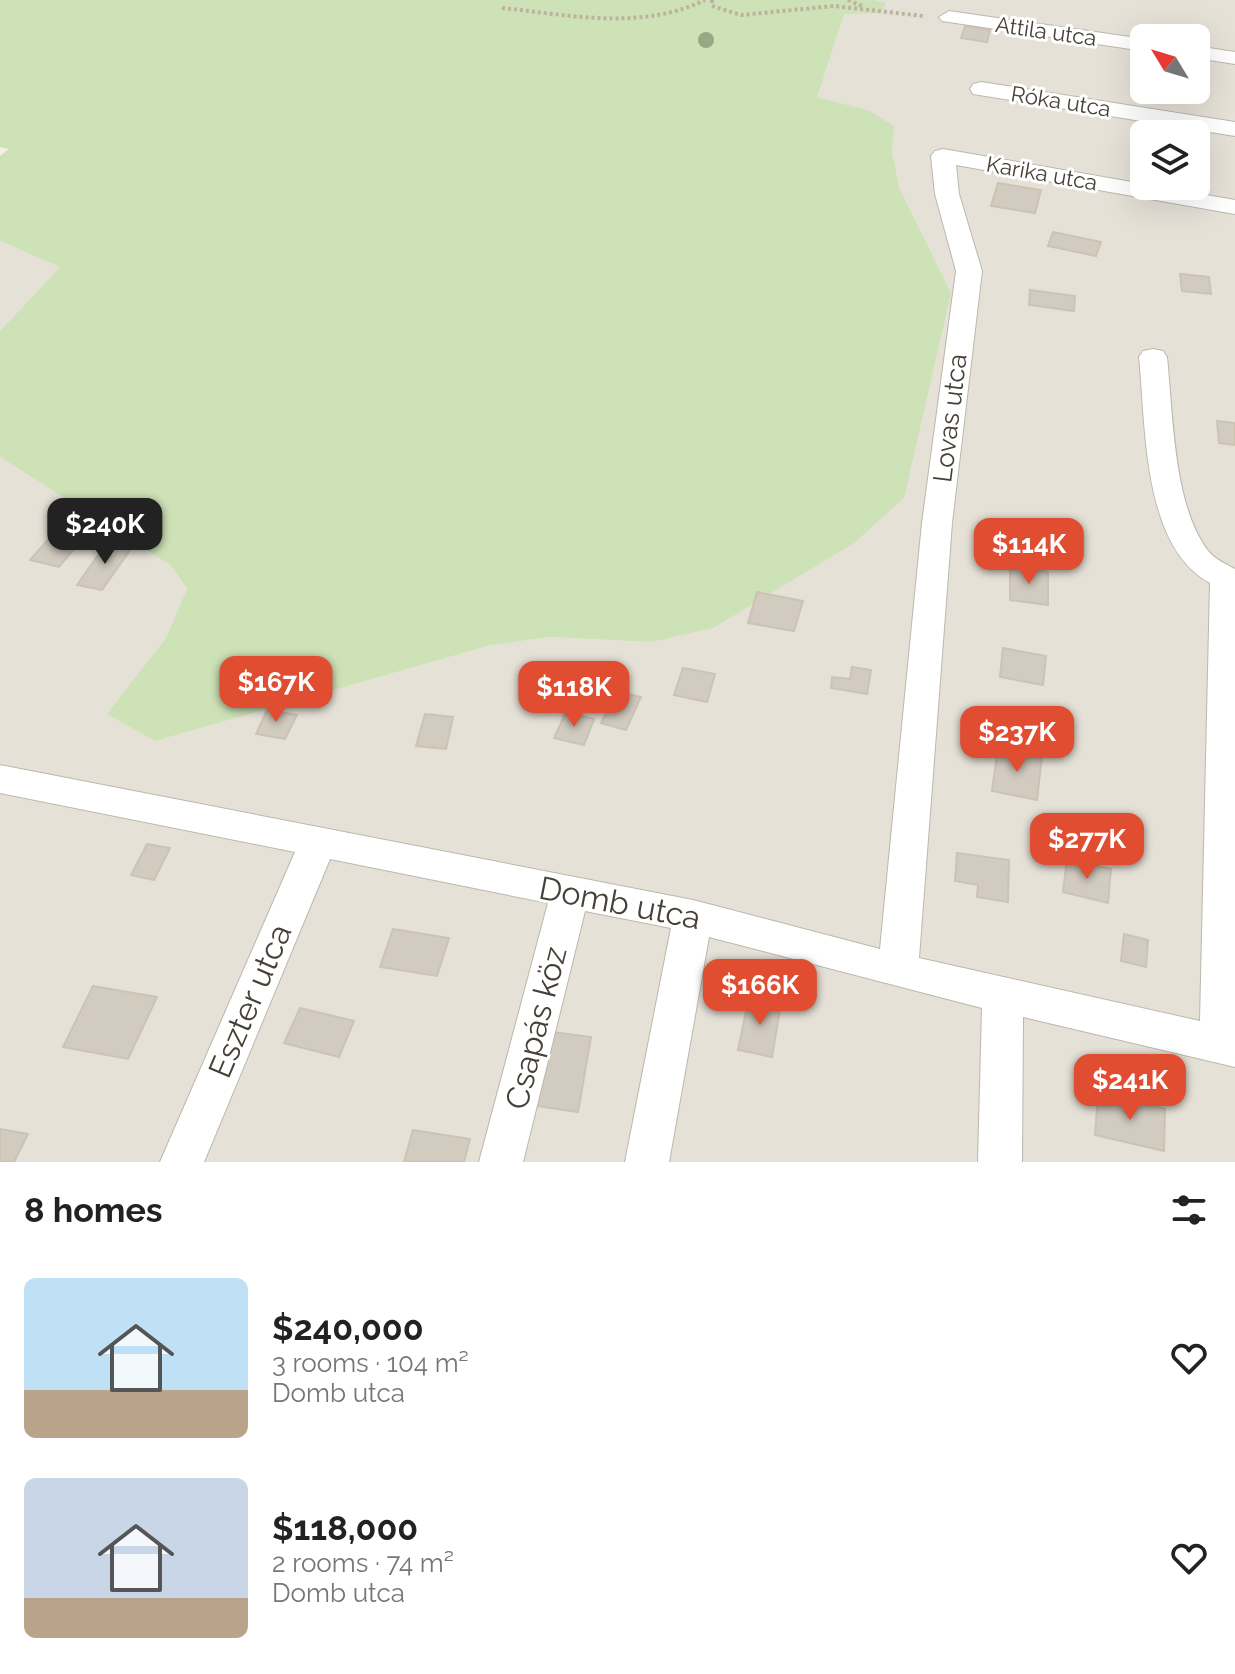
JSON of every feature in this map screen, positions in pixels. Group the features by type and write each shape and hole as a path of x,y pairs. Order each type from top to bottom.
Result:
{"street":[{"name":"Attila utca","path":"949,17 1130,43"},
{"path":"1210,54 1235,58"},
{"name":"Róka utca","path":"981,89 1235,129"},
{"name":"Karika utca","path":"943,156 1235,207"},
{"name":"Lovas utca","path":"898,971 937,523 969,271 947,194 943,156"},
{"path":"1153,357 1173,516 1200,563 1226,578 1228,1046"},
{"name":"Domb utca","path":"0,779 693,916 898,971 1228,1046"},
{"name":"Eszter utca","path":"182,1162 319,840"},
{"name":"Csapás köz","path":"501,1162 570,893"},
{"path":"647,1162 693,916"},
{"path":"1000,1162 1003,994"}],"path":[{"path":"502,8 620,19 669,15 688,10 705,0"},
{"path":"712,0 712,6 741,15 806,6 949,17"},
{"path":"848,0 871,10"}],"shaded area":[{"path":"515,0 1235,0 1235,1162 0,1162 0,457 170,565 187,590 166,638 108,714 155,741 491,645 550,637 651,642 951,293 899,187 892,151 868,110 794,91"},
{"path":"0,241 60,267 0,331"}],"green space":[{"path":"0,0 874,0 886,3 881,13 844,14 817,97 868,110 894,126 892,151 899,187 951,293 904,498 854,543 713,628 651,642 550,637 491,645 155,741 107,714 166,638 187,589 170,565 0,457 0,331 60,267 0,241 0,156 9,149 0,147"}],"building":[{"path":"965,26 990,30 987,42 961,38"},
{"path":"998,183 1041,190 1035,213 991,206"},
{"path":"1053,232 1101,242 1096,256 1048,246"},
{"path":"1180,274 1209,277 1211,294 1182,291"},
{"path":"1030,290 1075,296 1074,311 1029,305"},
{"path":"1217,421 1235,423 1235,445 1219,443"},
{"path":"52,535 80,542 59,567 30,560"},
{"path":"108,541 133,546 102,590 77,585"},
{"path":"1010,568 1048,572 1048,605 1010,600"},
{"path":"757,592 803,601 794,631 748,623"},
{"path":"1003,648 1046,656 1043,685 1000,677"},
{"path":"852,667 871,670 867,694 831,688 832,677 850,679"},
{"path":"683,668 715,674 707,702 674,695"},
{"path":"616,691 641,697 626,730 601,723"},
{"path":"267,710 297,715 285,739 256,734"},
{"path":"566,712 594,719 584,745 554,738"},
{"path":"425,714 453,717 446,749 416,746"},
{"path":"998,747 1042,756 1037,800 992,791"},
{"path":"147,844 170,848 154,880 131,875"},
{"path":"957,853 1009,860 1008,902 977,897 978,885 955,881"},
{"path":"1067,859 1111,869 1108,903 1063,892"},
{"path":"393,929 449,938 437,976 380,967"},
{"path":"1124,934 1148,940 1146,967 1121,961"},
{"path":"93,986 157,997 128,1059 63,1047"},
{"path":"749,997 781,1003 772,1057 738,1050"},
{"path":"300,1008 354,1021 339,1057 284,1043"},
{"path":"545,1031 591,1037 578,1112 530,1105"},
{"path":"1098,1093 1165,1109 1164,1151 1095,1135"},
{"path":"0,1129 28,1134 14,1162 0,1162"},
{"path":"413,1130 470,1139 464,1162 404,1162"}]}
